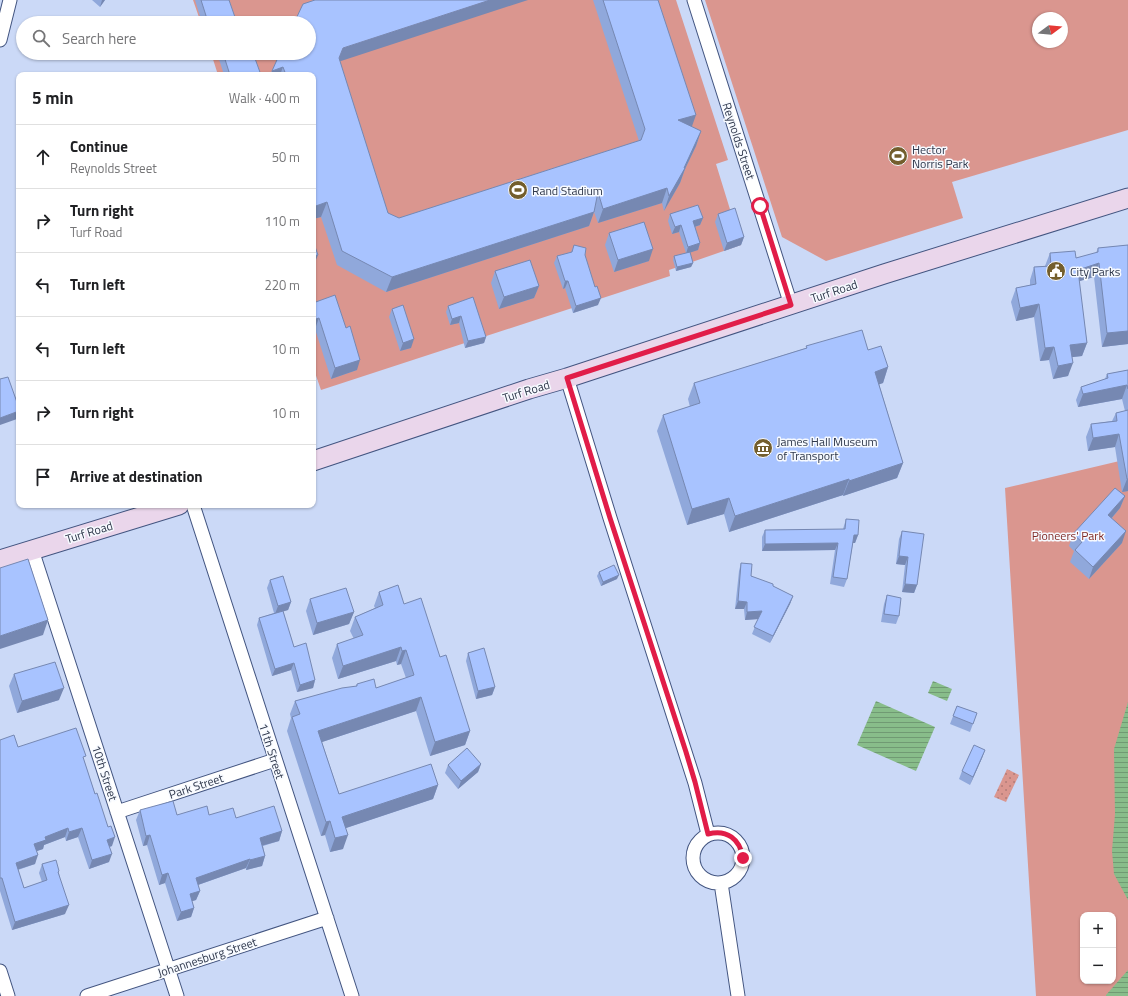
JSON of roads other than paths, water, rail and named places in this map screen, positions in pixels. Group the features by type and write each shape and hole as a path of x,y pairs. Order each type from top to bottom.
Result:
{"main road":[{"name":"Turf Road","path":"316,460 528,389 567,378 884,274 1128,198"},
{"name":"Turf Road","path":"0,560 169,508"}],"street":[{"path":"0,40 10,0"},
{"name":"Reynolds Street","path":"694,0 791,305"},
{"path":"567,378 686,752 708,834"},
{"name":"11th Street","path":"194,508 352,996"},
{"name":"10th Street","path":"32,550 177,996"},
{"name":"Park Street","path":"118,812 275,760"},
{"path":"715,832 728,835 734,839 742,850 743,858 742,865 734,877 721,883 707,881 701,877 696,872 692,858 693,850 696,844 708,834 715,832"},
{"path":"721,883 738,996"},
{"name":"Johannesburg Street","path":"87,996 327,918"},
{"path":"0,971 8,996"}],"place":[{"name":"Hector Norris Park","path":"898,156"},
{"name":"Rand Stadium","path":"518,190"},
{"name":"City Parks","path":"1056,271"},
{"name":"James Hall Museum of Transport","path":"763,448"}],"park label":[{"name":"Pioneers' Park","path":"1068,535"}]}
